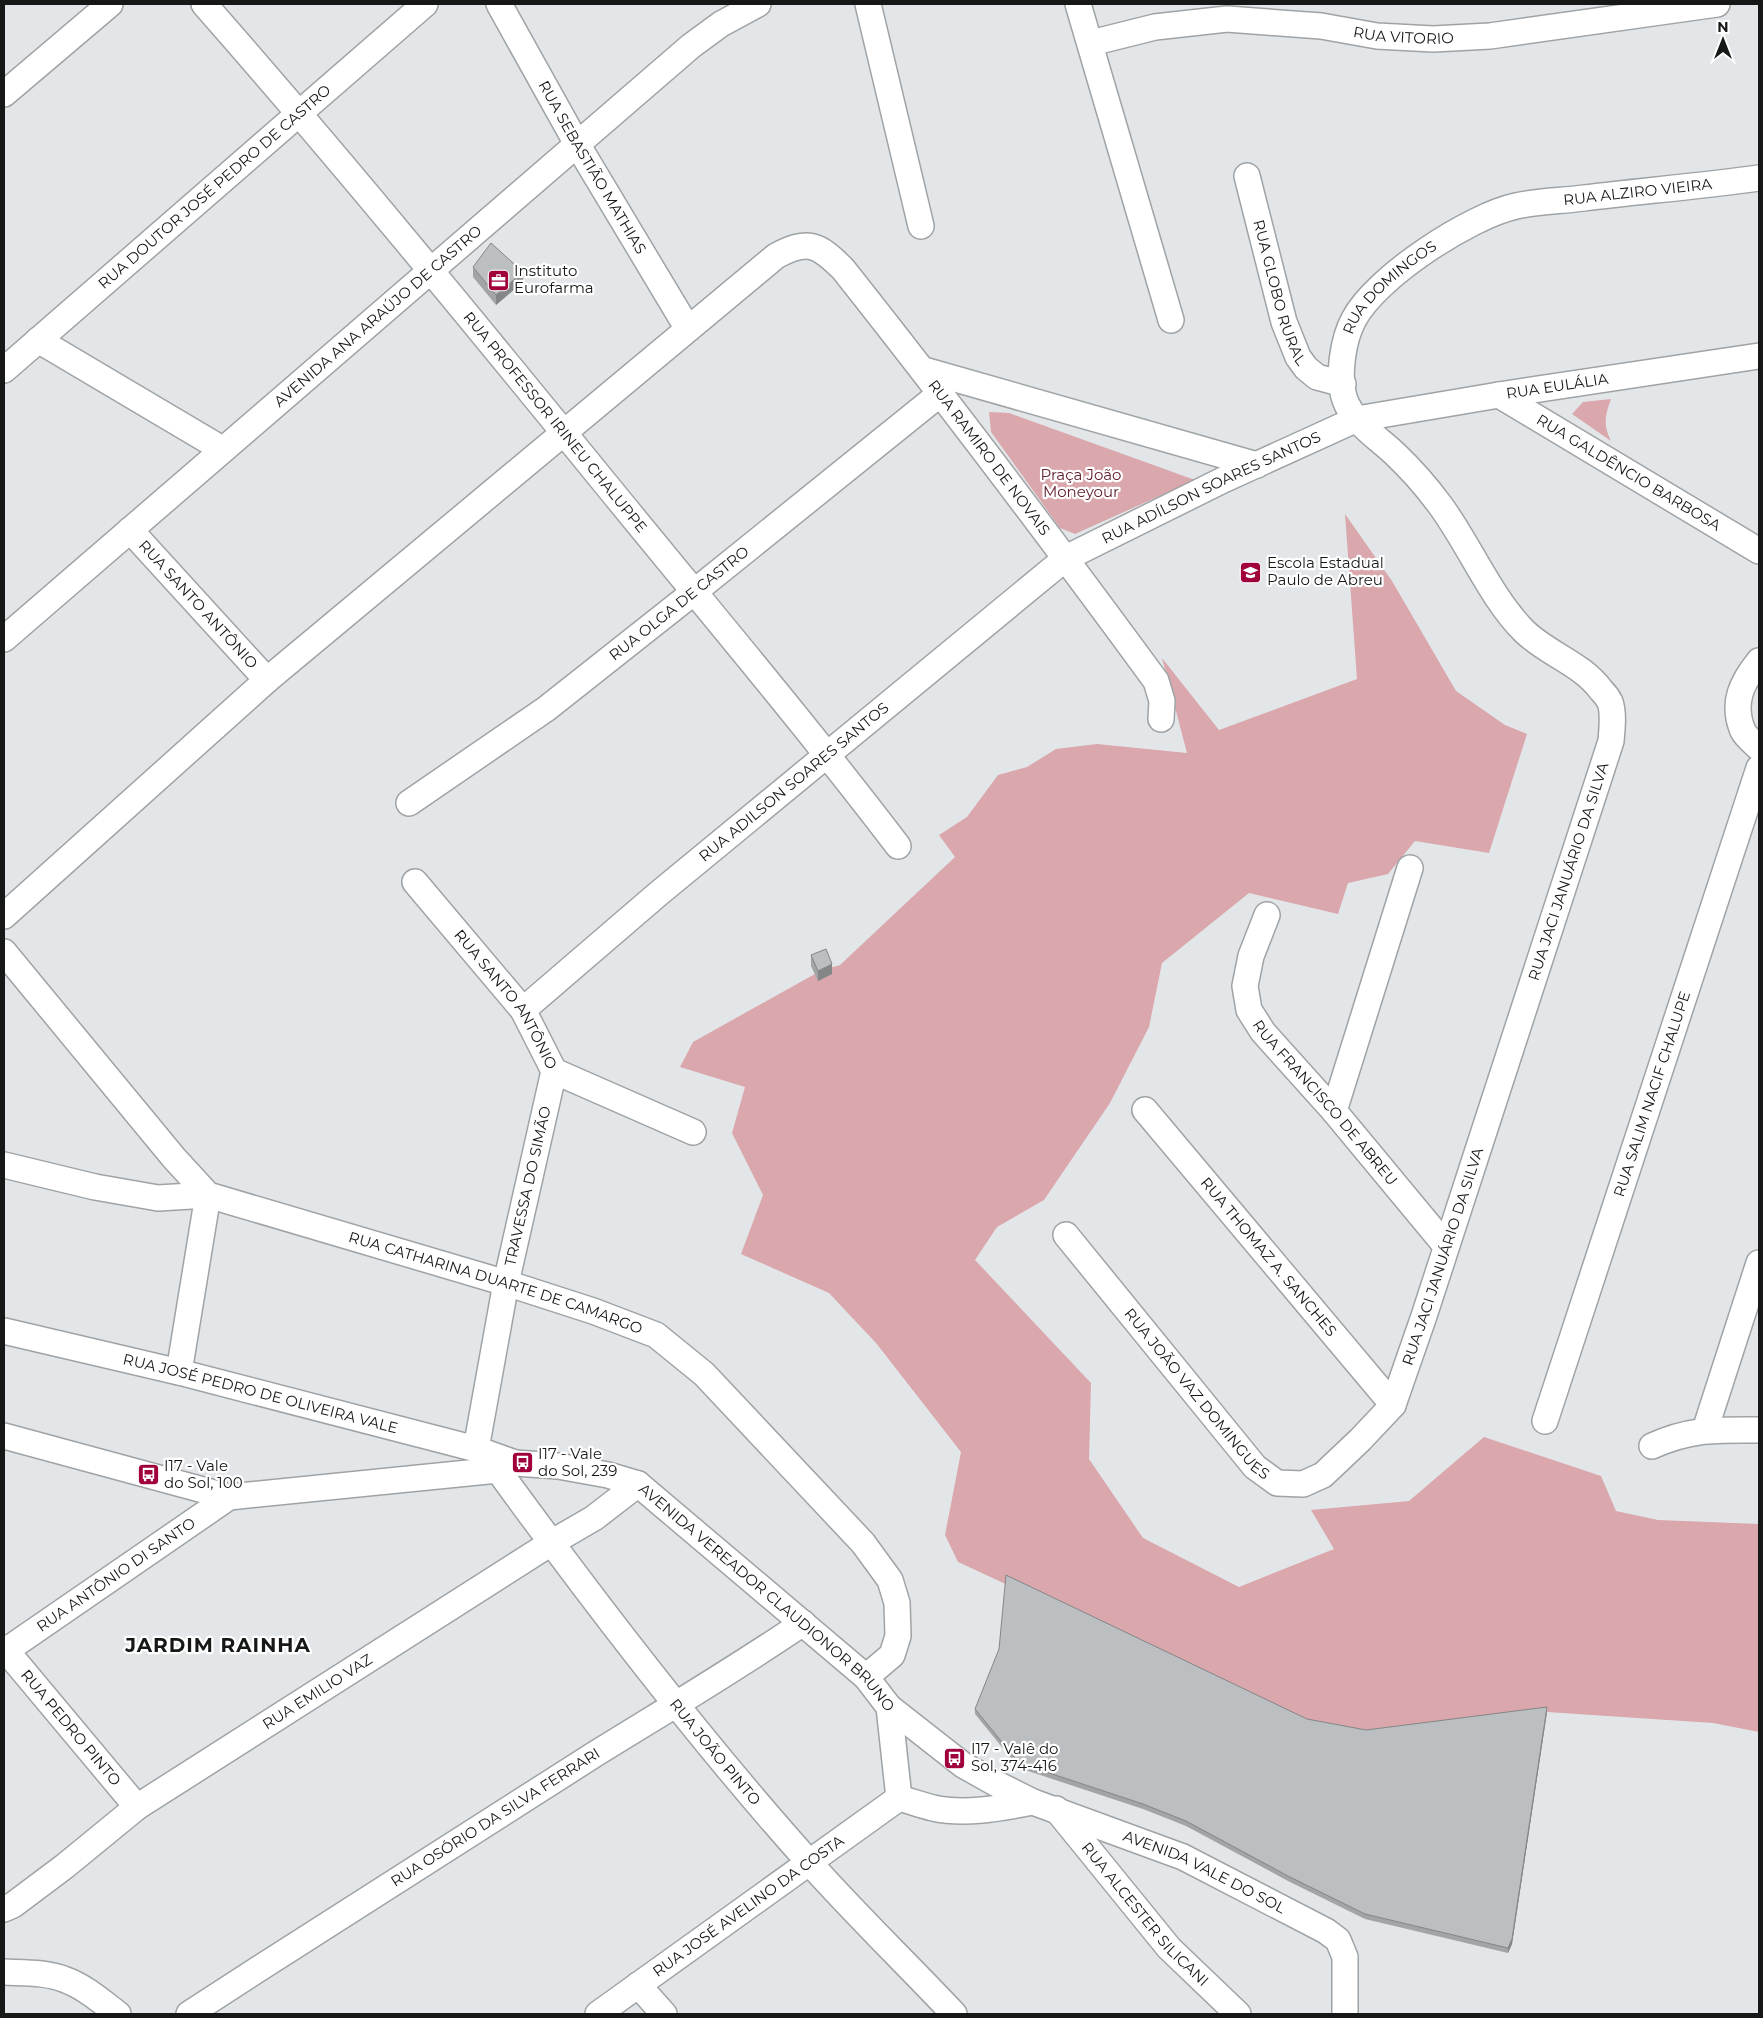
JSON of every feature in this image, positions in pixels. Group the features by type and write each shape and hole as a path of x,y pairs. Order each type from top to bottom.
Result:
{"street":[{"path":"4,94 110,4"},
{"name":"RUA PROFESSOR IRINEU CHALUPPE","path":"204,4 300,113 431,270 827,754 898,846"},
{"name":"RUA DOUTOR JOSÉ PEDRO DE CASTRO","path":"4,370 425,4"},
{"name":"RUA SEBASTIÃO MATHIAS","path":"499,4 577,144 688,329"},
{"name":"AVENIDA ANA ARAÚJO DE CASTRO","path":"4,639 691,46 721,24 758,4"},
{"path":"868,4 921,226"},
{"path":"1078,4 1172,320"},
{"name":"RUA VITORIO","path":"1091,43 1155,27 1227,19 1321,26 1377,36 1434,39 1490,36 1717,4"},
{"name":"RUA GLOBO RURAL","path":"1247,176 1284,322 1298,357 1306,368 1317,377 1343,384"},
{"name":"RUA ALZIRO VIEIRA","path":"1515,206 1759,178"},
{"name":"RUA DOMINGOS","path":"1357,419 1345,400 1342,362 1346,337 1354,316 1371,296 1401,268 1436,243 1477,220 1515,206"},
{"name":"RUA RAMIRO DE NOVAIS","path":"4,916 267,680 776,256 793,247 812,246 828,254 843,268 924,370 1156,681 1162,701 1162,719"},
{"path":"38,340 222,449"},
{"name":"RUA EULÁLIA","path":"1357,419 1499,395 1759,356"},
{"path":"924,370 1256,465"},
{"name":"RUA OLGA DE CASTRO","path":"409,802 546,709 941,393"},
{"name":"RUA GALDÊNCIO BARBOSA","path":"1499,395 1759,551"},
{"name":"RUA ADÍLSON SOARES SANTOS","path":"1066,558 1223,480 1357,419"},
{"name":"RUA JACI JANUÁRIO DA SILVA","path":"1357,419 1418,477 1442,507 1504,605 1524,631 1548,649 1580,668 1596,682 1610,702 1612,719 1611,741 1424,1316 1393,1405"},
{"name":"RUA SANTO ANTÔNIO","path":"130,530 267,680"},
{"name":"RUA ADILSON SOARES SANTOS","path":"523,1010 658,894 1066,558"},
{"path":"1759,661 1745,679 1737,704 1743,732 1759,748"},
{"name":"RUA SALIM NACIF CHALUPE","path":"1545,1421 1759,768"},
{"path":"1334,1110 1410,868"},
{"name":"RUA SANTO ANTÔNIO","path":"415,882 523,1010 554,1071 693,1132"},
{"name":"RUA FRANCISCO DE ABREU","path":"1267,915 1251,956 1244,986 1249,1010 1262,1032 1334,1110 1446,1246"},
{"path":"4,952 174,1158 208,1195"},
{"name":"TRAVESSA DO SIMÃO","path":"476,1449 506,1283 554,1071"},
{"name":"RUA THOMAZ A. SANCHES","path":"1145,1110 1393,1405"},
{"path":"4,1165 95,1187 158,1198 208,1195"},
{"path":"179,1372 208,1195"},
{"name":"RUA CATHARINA DUARTE DE CAMARGO","path":"208,1195 506,1283 593,1311 656,1335 704,1374 863,1543 890,1580 897,1603 898,1636 892,1655 866,1677"},
{"name":"RUA JOÃO VAZ DOMINGUES","path":"1066,1235 1255,1467 1277,1483 1303,1484 1323,1475 1393,1405"},
{"path":"1704,1430 1759,1263"},
{"name":"RUA JOSÉ PEDRO DE OLIVEIRA VALE","path":"4,1331 179,1372 476,1449 507,1466"},
{"path":"1652,1446 1678,1435 1704,1430 1759,1430"},
{"name":"AVENIDA VEREADOR CLAUDIONOR BRUNO","path":"4,1436 229,1496 507,1466 558,1466 608,1475 638,1484 866,1677 889,1707 964,1765 997,1784 1044,1806"},
{"name":"RUA JOÃO PINTO","path":"507,1466 551,1543 675,1706 808,1862 954,2014"},
{"name":"RUA EMILIO VAZ","path":"4,1909 13,1905 65,1866 137,1807 551,1543 594,1518 638,1484"},
{"name":"RUA ANTÔNIO DI SANTO","path":"5,1650 229,1496"},
{"name":"RUA OSÓRIO DA SILVA FERRARI","path":"189,2014 369,1897 748,1660 803,1623"},
{"name":"RUA PEDRO PINTO","path":"5,1650 137,1807"},
{"path":"889,1707 899,1798 934,1808 967,1810 1044,1806"},
{"name":"RUA JOSÉ AVELINO DA COSTA","path":"598,2014 899,1798"},
{"name":"AVENIDA VALE DO SOL","path":"1044,1806 1183,1857 1326,1930 1338,1940 1345,1957 1345,2014"},
{"name":"RUA ALCESTER SILICANI","path":"1044,1806 1169,1948 1238,2014"},
{"path":"4,1972 32,1973 65,1979 92,1995 118,2014"},
{"path":"1327,2014 1346,1974"},
{"path":"638,1985 664,2014"}],"green space":[{"path":"1611,399 1606,420 1611,441 1572,414 1583,402"},
{"name":"Praça João Moneyour","path":"989,412 1009,413 1195,480 1075,534 1060,528 991,432"},
{"path":"1345,514 1392,581 1456,691 1505,725 1527,734 1489,853 1415,841 1388,874 1348,883 1338,914 1249,893 1162,963 1149,1027 1110,1103 1044,1200 997,1227 975,1260 1091,1383 1089,1459 1143,1538 1239,1587 1334,1549 1311,1510 1409,1501 1484,1437 1601,1476 1616,1511 1658,1520 1759,1524 1759,1732 1713,1723 1547,1712 1366,1735 1307,1724 958,1562 945,1535 961,1452 876,1343 829,1293 741,1254 763,1195 732,1133 745,1087 680,1067 693,1042 822,970 840,965 955,857 939,835 967,817 998,775 1027,767 1056,749 1097,744 1187,753 1162,658 1219,730 1357,679"}],"building":[{"name":"Instituto Eurofarma","path":"491,243 523,272 496,295 473,267"},
{"path":"826,949 832,964 818,971 811,955"},
{"path":"1006,1575 1307,1719 1366,1730 1547,1707 1512,1939 1508,1948 1365,1914 1288,1876 1186,1821 1143,1804 1019,1763 975,1709 999,1649"}],"place":[{"name":"Instituto Eurofarma","path":"498,280"},
{"name":"Escola Estadual Paulo de Abreu","path":"1251,572"},
{"name":"I17 - Vale do Sol, 239","path":"522,1463"},
{"name":"I17 - Vale do Sol, 100","path":"148,1475"},
{"name":"I17 - Valê do Sol, 374-416","path":"955,1758"}],"district":[{"name":"JARDIM RAINHA","path":"218,1645"}]}
